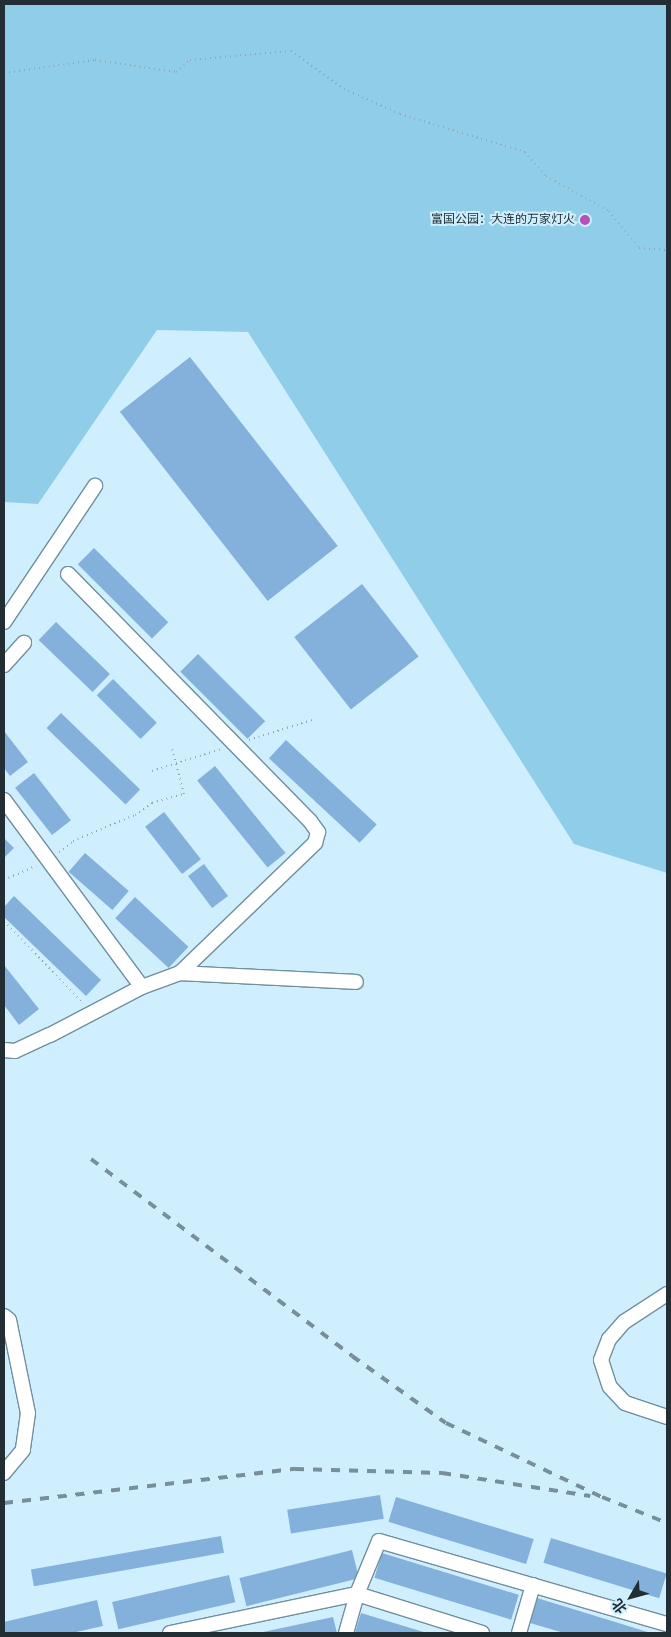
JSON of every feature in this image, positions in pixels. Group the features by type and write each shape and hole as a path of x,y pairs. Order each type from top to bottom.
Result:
{"street":[{"path":"4,622 95,486"},
{"path":"68,574 303,814 318,832 315,843 180,973"},
{"path":"4,665 24,643"},
{"path":"4,800 142,986"},
{"path":"4,1050 15,1051 50,1035 142,986 180,973 356,982"},
{"path":"667,1294 624,1322 608,1339 602,1360 610,1387 625,1403 667,1417"},
{"path":"4,1316 8,1320 28,1413 23,1450 4,1473"},
{"path":"346,1633 357,1594 379,1540 667,1624"},
{"path":"518,1633 534,1586"},
{"path":"170,1633 357,1594 482,1633"}],"path":[{"path":"4,73 95,60 176,72 190,60 291,51 344,89 400,114 525,152 546,176 609,211 639,248 667,250"},
{"path":"4,880 48,860 73,841 135,815 152,803 184,794 172,750"},
{"path":"4,921 92,1012"}],"shaded area":[{"path":"4,4 667,4 667,873 574,844 248,332 157,330 38,504 4,502"}],"building":[{"path":"190,357 338,546 268,601 120,412"},
{"path":"94,548 168,622 152,639 78,564"},
{"path":"362,584 419,656 351,709 294,637"},
{"path":"56,622 110,674 93,692 39,640"},
{"path":"198,654 265,721 247,739 180,672"},
{"path":"113,679 157,723 141,739 97,695"},
{"path":"61,713 140,789 126,805 46,728"},
{"path":"4,731 28,762 10,776 4,768"},
{"path":"286,740 377,825 360,843 269,758"},
{"path":"215,766 285,853 268,868 197,780"},
{"path":"34,773 71,820 52,835 15,788"},
{"path":"164,812 201,859 182,874 145,827"},
{"path":"4,838 14,848 4,858"},
{"path":"85,853 129,891 112,910 69,872"},
{"path":"204,864 228,896 212,908 188,876"},
{"path":"14,896 101,980 86,996 4,917 4,907"},
{"path":"135,897 188,947 169,968 115,918"},
{"path":"4,965 39,1009 19,1025 4,1005"},
{"path":"380,1495 384,1519 291,1533 287,1510"},
{"path":"396,1497 534,1539 526,1564 388,1522"},
{"path":"221,1536 224,1553 34,1586 31,1570"},
{"path":"551,1538 667,1573 659,1598 543,1563"},
{"path":"352,1550 359,1578 246,1606 239,1578"},
{"path":"382,1553 519,1595 511,1620 374,1578"},
{"path":"229,1575 235,1602 118,1629 112,1602"},
{"path":"537,1598 651,1633 564,1633 530,1623"},
{"path":"97,1600 103,1626 72,1633 4,1633 4,1622"},
{"path":"361,1613 427,1633 355,1633"},
{"path":"333,1617 337,1633 263,1633 263,1632"}],"railway":[{"path":"91,1159 352,1356 446,1423 602,1497 667,1523"},
{"path":"4,1503 295,1469 442,1473 590,1496"}],"place":[{"name":"富国公园：大连的万家灯火","path":"585,220"}]}
